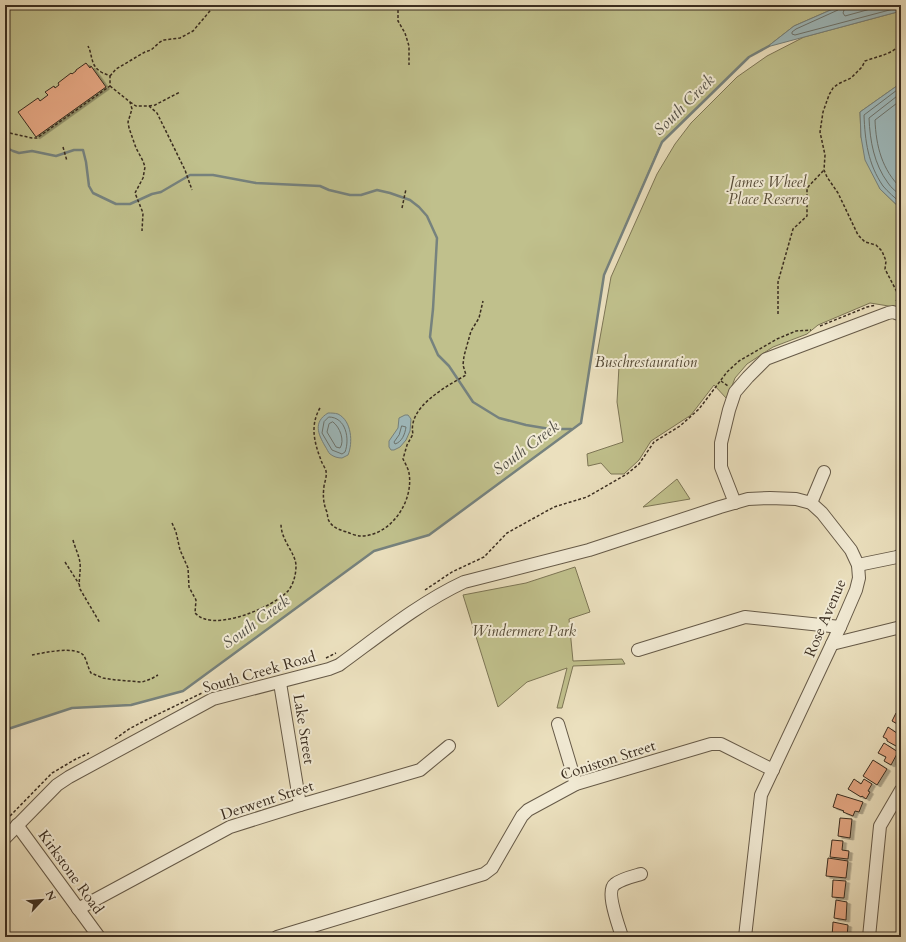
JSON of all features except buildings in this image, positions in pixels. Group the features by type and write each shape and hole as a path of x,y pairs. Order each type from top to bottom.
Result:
{"street":[{"path":"824,472 811,503 796,499 770,498 748,499 735,503 721,467 721,443 729,410 736,392 748,377 766,359 888,313 893,312 901,315"},
{"name":"South Creek Road","path":"5,838 11,823 69,776 204,703 222,696 329,670 339,665 450,588 464,582 589,550 735,503"},
{"name":"Rose Avenue","path":"745,937 761,794 840,627 856,590 859,578 858,565 850,550 822,513 811,503"},
{"path":"858,565 901,555"},
{"path":"638,650 745,617 840,627"},
{"path":"832,644 901,626"},
{"name":"Lake Street","path":"280,683 300,805"},
{"path":"558,724 576,784"},
{"name":"Coniston Street","path":"277,937 484,874 492,868 522,816 528,810 576,784 712,744 721,744 773,770"},
{"name":"Derwent Street","path":"78,909 230,827 420,770 449,746"},
{"path":"869,937 880,826 901,790"},
{"name":"Kirkstone Road","path":"11,823 99,937"},
{"path":"622,937 610,893 615,884 641,874"}],"path":[{"path":"110,86 110,76 116,69 151,50 164,40 180,38 193,31 215,5"},
{"path":"398,5 398,20 405,33 409,46 409,65"},
{"path":"892,302 896,301 900,296 885,269 886,261 882,251 876,245 866,242 858,235 838,193 824,170 825,155 820,132 823,112 833,88 851,78 865,62 885,55 901,44"},
{"path":"88,46 91,52 90,57 96,67 100,71 110,76"},
{"path":"110,86 136,106 155,105 180,92"},
{"path":"5,132 37,138 110,86"},
{"path":"130,102 132,109 128,122 129,128 145,167 143,178 135,193 144,218 142,231"},
{"path":"149,106 157,113 186,170 192,190"},
{"path":"63,147 67,161"},
{"path":"778,314 778,282 793,229 807,216 807,188 824,170"},
{"path":"402,208 406,190"},
{"path":"320,408 315,415 313,431 314,442 326,471 323,500 328,520 336,528 346,532 360,536 372,535 386,528 398,516 403,508 409,487 408,472 403,459 407,445 413,434 412,429 415,415 421,407 466,375 464,356 471,331 480,318 483,301"},
{"path":"420,594 452,572 484,557 507,533 554,507 587,497 627,474 639,464 654,442 691,418 709,398 727,372 752,352 796,331 810,330 868,307 880,305"},
{"path":"172,523 176,532 180,550 188,568 189,587 196,600 194,613 206,620 214,621 230,620 248,614 269,605 288,591 293,583 296,565 282,535 281,524"},
{"path":"73,540 80,563 79,584"},
{"path":"65,562 100,623"},
{"path":"32,655 65,650 77,651 83,654 91,673 103,678 142,682 158,675"},
{"path":"322,660 339,652"},
{"path":"111,742 129,729 202,692"},
{"path":"11,823 52,773 76,759 94,751"}],"green space":[{"path":"5,5 842,5 794,26 767,47 749,57 663,141 604,275 581,423 429,535 374,551 183,691 131,705 72,708 5,730"},
{"name":"James Wheel Place Reserve","path":"901,11 901,83 860,112 861,137 880,189 901,209 901,308 870,303 818,325 807,334 773,347 747,364 735,378 727,399 714,385 691,415 651,441 639,460 624,474 611,474 601,463 588,466 587,454 623,442 617,402 619,366 596,360 611,277 657,174 675,144 691,123 737,77 767,56 804,37"},
{"path":"677,479 690,499 643,507"},
{"name":"Windermere Park","path":"575,567 590,612 569,619 573,661 622,659 625,664 573,666 562,708 557,708 567,668 527,682 498,707 463,595 526,583"}],"water":[{"path":"842,5 901,5 901,11 767,47 794,26"},
{"path":"901,83 901,209 880,189 865,160 861,137 860,112"},
{"path":"328,413 338,414 343,417 349,427 351,439 350,450 348,455 342,458 330,454 319,433 318,428 320,420"},
{"path":"408,415 411,419 410,431 406,440 400,447 391,450 389,447 389,441 398,428 399,418"}],"waterway":[{"name":"South Creek","path":"5,730 72,708 131,705 183,691 374,551 429,535 581,423 604,275 662,142 749,57 769,46"},
{"path":"5,147 19,153 32,151 56,156 74,150 83,150 89,186 93,193 116,204 130,204 152,194 161,192 190,175 213,175 256,183 320,186 329,190 350,195 361,195 377,190 410,200 427,216 437,238 430,337 438,355 449,366 473,402 499,418 550,429 571,429"}],"park label":[{"name":"Buschrestauration","path":"646,362"}]}
